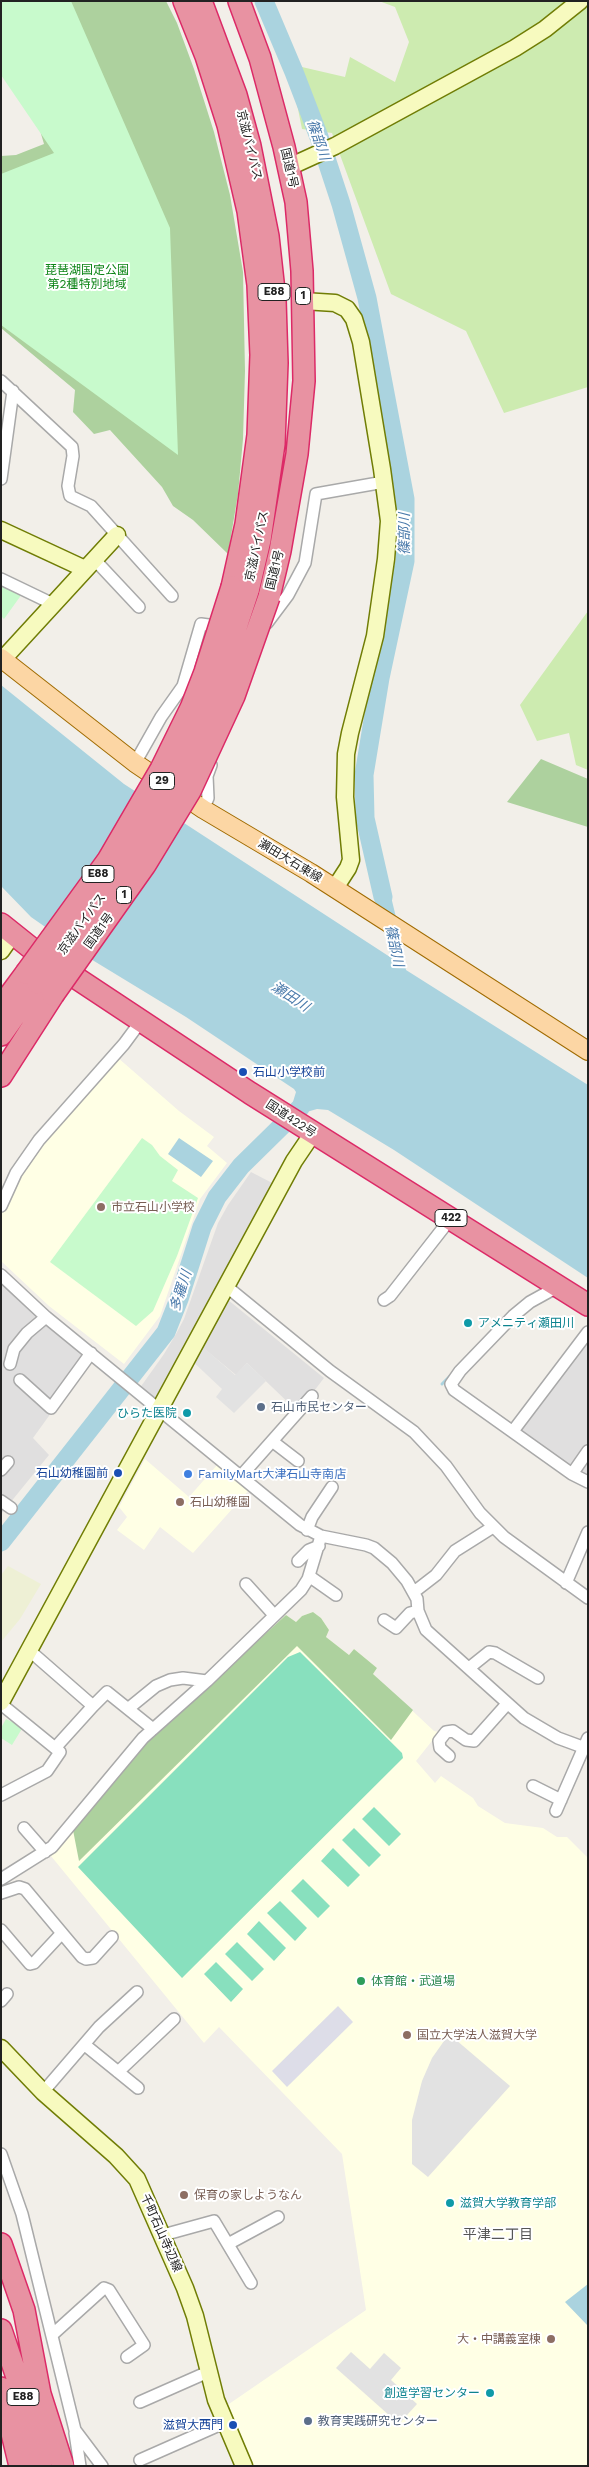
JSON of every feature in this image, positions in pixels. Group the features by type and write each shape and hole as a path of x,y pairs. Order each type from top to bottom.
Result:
{"highway":[{"name":"京滋バイパス","path":"1,1034 87,918 158,812 213,697 240,589 246,524 258,435 261,355 258,285 248,211 228,125 211,72 184,1"},
{"name":"京滋バイパス","path":"1,1007 108,860 162,769 260,540 274,444 277,355 274,284 268,236 250,146 233,87 201,1"},
{"name":"国道1号","path":"4,1071 53,995 140,872 186,798 234,696 269,597 282,544 298,454 304,381 303,302 299,227 289,167 271,94 239,1"},
{"name":"国道422号","path":"5,936 31,948 280,1112 588,1305"},
{"path":"1,2244 24,2310 40,2394 68,2465"},
{"name":"E88","path":"1,2330 18,2380 41,2466"},
{"name":"E88","path":"1,2388 20,2466"}],"main road":[{"name":"瀬田大石東線","path":"2,658 135,763 203,810 335,888 588,1051"}],"street":[{"path":"289,167 317,156 515,48 545,29 580,1"},
{"path":"303,302 335,303 347,309 354,319 361,342 389,522 382,594 375,636 346,754 345,797 351,860 335,888"},
{"path":"1,382 72,447 73,456 68,492 70,496 91,506 172,596"},
{"path":"1,479 13,391"},
{"path":"203,810 208,798 208,776 213,758 239,700 268,619 288,595 305,563 316,494 384,482"},
{"path":"1,530 90,564 139,607"},
{"path":"2,658 117,535"},
{"path":"1,579 53,604"},
{"path":"135,763 161,717 183,686 201,624 210,623 262,637"},
{"path":"1,1206 16,1173 39,1140 124,1044 141,1020"},
{"path":"1,1795 47,1771 60,1752 1,1703 294,1161 306,1128"},
{"path":"384,1300 390,1296 451,1218"},
{"path":"1,1275 46,1317 320,1541 366,1545 374,1548 392,1563 414,1592 418,1611 426,1630 507,1704 538,1728 587,1745 556,1811"},
{"path":"226,1286 330,1371 414,1432 446,1466 480,1513 493,1526 517,1548 588,1598"},
{"path":"559,1286 530,1302 513,1316 460,1371 451,1384 454,1390 572,1474 588,1482"},
{"path":"10,1364 14,1349 27,1333 46,1317"},
{"path":"513,1431 588,1332"},
{"path":"20,1380 51,1408 91,1353"},
{"path":"241,1476 312,1396"},
{"path":"272,1441 298,1461"},
{"path":"572,1474 588,1452"},
{"path":"307,1530 312,1517 332,1487"},
{"path":"1,1501 11,1508"},
{"path":"414,1592 436,1575 455,1551 493,1526"},
{"path":"566,1583 588,1532"},
{"path":"298,1561 320,1541"},
{"path":"1,1879 45,1852 58,1841 153,1729 207,1681 301,1590 309,1576 320,1541"},
{"path":"309,1576 336,1595"},
{"path":"246,1584 274,1615"},
{"path":"384,1620 396,1628 410,1613 418,1611"},
{"path":"30,1651 93,1706"},
{"path":"469,1668 489,1652 495,1653 538,1678"},
{"path":"129,1708 156,1686 170,1680 182,1678 207,1681"},
{"path":"55,1748 107,1692 153,1729"},
{"path":"450,1756 440,1748 439,1741 446,1732 453,1732 466,1740 474,1741 507,1704"},
{"path":"533,1786 561,1800"},
{"path":"24,1828 45,1852"},
{"path":"1,1893 19,1887 25,1889 82,1957 86,1959 93,1958 112,1938"},
{"path":"1,1930 30,1964 34,1964 62,1933"},
{"path":"43,2092 85,2044 137,1992"},
{"path":"118,2072 174,2019"},
{"path":"85,2044 138,2088"},
{"name":"千町石山寺辺線","path":"3,2053 43,2092 128,2167 145,2194 195,2316 216,2400 244,2466"},
{"path":"1,2154 18,2200 75,2430 102,2466"},
{"path":"228,2244 278,2217"},
{"path":"162,2235 214,2221 251,2283"},
{"path":"52,2335 104,2288 109,2290 144,2345 127,2357"},
{"path":"140,2402 208,2372"},
{"path":"140,2460 226,2422"},
{"path":"68,2465 75,2430"}],"shaded area":[{"name":"市立石山小学校","path":"117,1057 179,1111 214,1137 207,1146 227,1163 200,1199 160,1316 124,1364 49,1306 1,1261 1,1214 13,1186 31,1156"},
{"path":"251,1172 280,1187 222,1295 324,1378 298,1412 247,1363 236,1375 196,1342 159,1411 137,1392 164,1354 184,1319 218,1223"},
{"path":"1,1282 90,1359 33,1438 49,1455 1,1514"},
{"path":"588,1332 588,1482 513,1431"},
{"path":"196,1341 235,1375 247,1363 266,1381 234,1413 216,1397 222,1389 188,1357"},
{"name":"石山幼稚園","path":"145,1459 189,1497 218,1464 249,1490 193,1553 160,1527 144,1550 117,1530 127,1517 119,1507"},
{"path":"8,1566 41,1584 20,1619 1,1642 1,1575"},
{"name":"国立大学法人滋賀大学","path":"313,1612 321,1618 329,1630 326,1637 349,1655 354,1649 377,1668 373,1674 434,1731 439,1732 416,1761 435,1783 441,1776 473,1798 478,1806 505,1823 543,1828 557,1837 567,1837 588,1858 588,2466 251,2466 226,2406 366,2310 342,2154 219,2027 204,2043 51,1856 145,1743 286,1615 296,1622 302,1616"},
{"path":"338,2006 353,2022 287,2087 272,2071"},
{"path":"449,2034 510,2086 428,2177 412,2164 412,2120 422,2081 432,2058"},
{"path":"351,2352 370,2369 384,2353 401,2368 391,2380 417,2404 399,2424 336,2368"}],"green space":[{"name":"琵琶湖国定公園 第2種特別地域","path":"1,1 71,1 170,228 178,455 1,325 1,174 54,153 1,75"},
{"path":"2,1 166,1 177,23 214,132 230,195 243,272 245,371 243,439 238,494 228,554 193,520 173,506 162,487 110,430 94,434 73,412 75,390 1,328 1,156 16,155 44,144"},
{"path":"379,1 588,1 588,387 504,413 466,331 391,294 332,133 302,129 289,64 345,77 350,57 395,82 409,42 395,7"},
{"path":"1,585 22,594 4,619 1,616"},
{"path":"588,611 588,770 576,765 569,733 537,741 520,705"},
{"path":"541,759 588,779 588,827 507,802"},
{"path":"142,1138 178,1170 172,1181 198,1198 177,1256 153,1311 136,1326 50,1262"},
{"path":"313,1612 321,1618 329,1630 326,1637 349,1655 354,1649 377,1668 373,1674 413,1710 391,1740 297,1646 79,1861 73,1830 145,1743 286,1615 296,1622 302,1616"},
{"path":"300,1652 402,1753 403,1758 182,1978 78,1867 288,1657"},
{"path":"6,1719 23,1727 12,1745 1,1738 1,1728"},
{"path":"374,1807 401,1834 389,1846 362,1819"},
{"path":"354,1828 381,1855 369,1867 342,1840"},
{"path":"333,1848 360,1875 348,1887 321,1861"},
{"path":"303,1879 330,1906 318,1918 291,1891"},
{"path":"280,1901 307,1928 295,1941 267,1913"},
{"path":"259,1921 286,1948 274,1961 247,1934"},
{"path":"237,1942 264,1969 252,1981 225,1954"},
{"path":"216,1962 243,1989 231,2002 204,1974"}],"water":[{"name":"瀬田川","path":"1,685 124,784 390,957 372,874 385,872 402,942 406,970 588,1085 588,1278 394,1150 328,1110 317,1109 303,1113 292,1105 296,1092 294,1089 186,1017 94,961 31,917 1,886"},
{"path":"179,1138 213,1161 201,1177 168,1154"},
{"path":"588,2284 588,2326 565,2302"}],"waterway":[{"name":"篠部川","path":"264,1 319,137 341,204 367,298 405,499 405,561 380,678 364,775 365,818 383,897"},
{"name":"多羅川","path":"1,1542 166,1332 179,1299 202,1227 217,1197 241,1166 300,1108"},
{"path":"442,1384 450,1376"}],"place":[{"name":"石山小学校前","path":"243,1072"},
{"name":"市立石山小学校","path":"101,1207"},
{"name":"アメニティ瀬田川","path":"468,1323"},
{"name":"石山市民センター","path":"261,1407"},
{"name":"ひらた医院","path":"187,1413"},
{"name":"石山幼稚園前","path":"118,1473"},
{"name":"FamilyMart大津石山寺南店","path":"188,1474"},
{"name":"石山幼稚園","path":"180,1502"},
{"name":"体育館・武道場","path":"361,1981"},
{"name":"国立大学法人滋賀大学","path":"407,2035"},
{"name":"保育の家しようなん","path":"184,2195"},
{"name":"滋賀大学教育学部","path":"450,2203"},
{"name":"大・中講義室棟","path":"551,2339"},
{"name":"創造学習センター","path":"490,2393"},
{"name":"教育実践研究センター","path":"308,2421"},
{"name":"滋賀大西門","path":"233,2425"}],"district":[{"name":"平津二丁目","path":"498,2235"}]}
